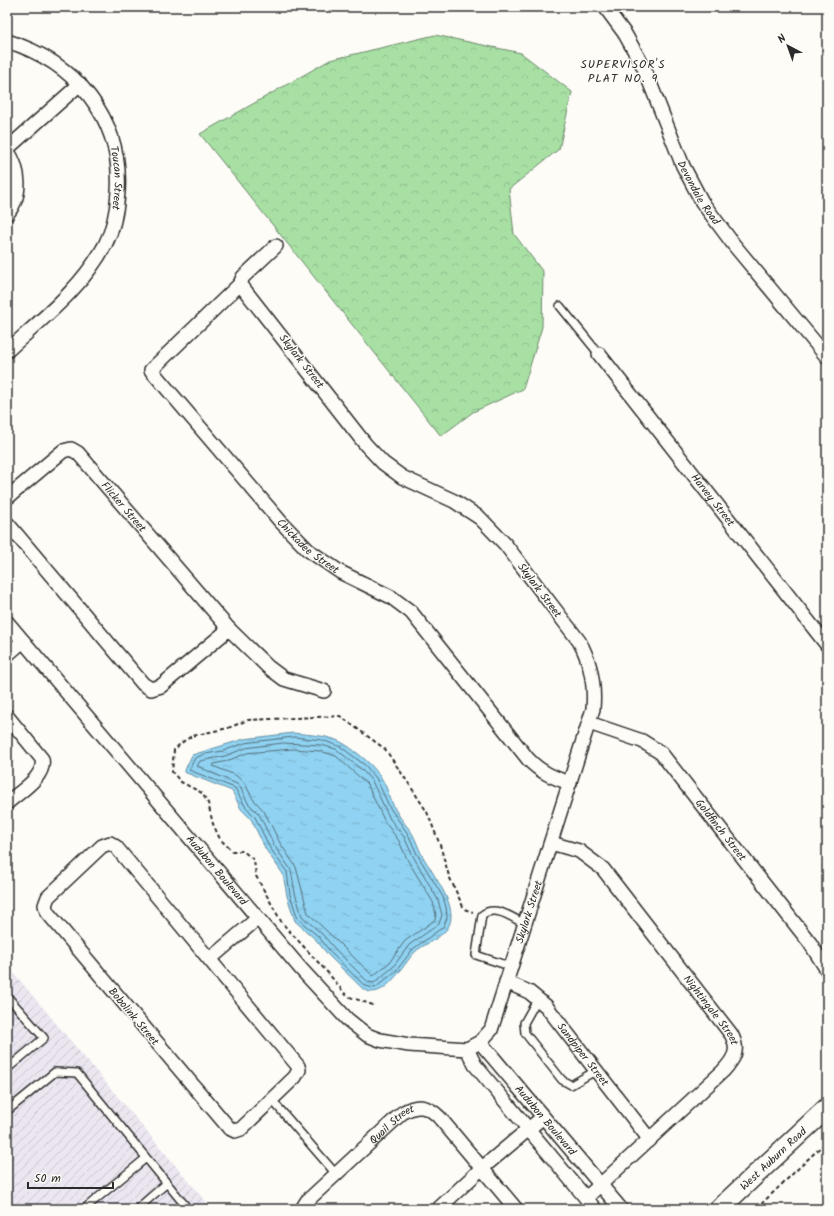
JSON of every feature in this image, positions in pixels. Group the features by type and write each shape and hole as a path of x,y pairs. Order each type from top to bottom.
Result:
{"main road":[{"name":"West Auburn Road","path":"719,1209 827,1108"}],"street":[{"name":"Devondale Road","path":"604,7 625,34 644,68 683,166 702,202 729,239 827,357"},
{"name":"Toucan Street","path":"7,41 47,58 70,74 92,98 107,123 117,155 119,184 116,213 112,229 97,259 81,281 7,351"},
{"path":"7,214 14,205 18,184 15,164 7,150 80,84"},
{"path":"240,284 243,277 276,246"},
{"name":"Skylark Street","path":"240,284 366,445 382,463 402,477 439,493 471,511 505,544 584,651 594,689 593,709 495,1021 491,1030 480,1042"},
{"name":"Chickadee Street","path":"240,284 151,370 296,537 325,563 391,597 405,607 422,625 528,759 546,774 570,783"},
{"name":"Harvey Street","path":"599,354 827,645"},
{"name":"Flicker Street","path":"7,498 63,451 70,448 78,452 229,629 277,675 284,679 324,691"},
{"path":"7,523 143,684 151,689 161,686 229,629"},
{"name":"Audubon Boulevard","path":"7,622 323,995 347,1019 367,1035 394,1043 467,1049 475,1065 596,1209"},
{"path":"7,655 23,641"},
{"path":"7,716 42,759 44,767 39,774 7,803"},
{"name":"Goldfinch Street","path":"589,723 636,738 661,752 814,948 827,970"},
{"name":"Nightingale Street","path":"551,843 579,851 603,869 735,1042 736,1051 733,1060 723,1071 586,1198"},
{"name":"Bobolink Street","path":"110,844 116,847 298,1066 299,1070 295,1077 272,1100 241,1129 235,1131 228,1128 47,912 44,904 48,897 102,846 110,844"},
{"path":"210,959 258,918"},
{"name":"Sandpiper Street","path":"506,982 529,992 538,998 597,1070 650,1140"},
{"path":"467,1049 480,1042"},
{"name":"Audubon Boulevard","path":"480,1042 621,1209"},
{"name":"Quail Street","path":"302,1209 307,1201 402,1113 416,1106 426,1107 436,1113 481,1169 516,1209"},
{"path":"438,1209 481,1169 543,1117"}],"lane":[{"path":"560,306 599,354"},
{"path":"512,967 476,955 482,915 491,911 499,912 526,925"},
{"path":"7,996 44,1038 7,1069"},
{"path":"538,998 524,1023 525,1034 562,1080 571,1085 597,1070"},
{"path":"7,1111 56,1072 77,1073 188,1209"},
{"path":"272,1100 336,1174"},
{"path":"84,1209 146,1158"},
{"path":"137,1209 167,1183"}],"path":[{"path":"373,1005 347,996 328,972 282,923 270,906 256,876 254,860 243,850 232,850 220,839 213,824 208,803 202,793 180,782 172,772 174,750 181,743 192,736 228,728 248,720 340,716 385,749 427,812 440,845 449,876 464,909 482,915"},
{"path":"756,1209 827,1141"}],"shaded area":[{"path":"7,965 212,1209 7,1209"}],"green space":[{"path":"435,35 521,53 572,92 559,149 509,189 514,234 543,272 542,327 523,389 473,412 441,436 200,134 330,60"}],"water":[{"path":"293,733 334,739 351,748 373,767 383,780 395,809 412,833 421,853 448,900 451,915 447,928 438,937 415,952 386,987 378,991 371,992 363,989 329,956 316,940 295,921 287,896 283,874 266,850 251,819 241,809 232,791 184,772 192,755 244,739"}],"district":[{"name":"SUPERVISOR'S PLAT NO. 9","path":"623,71"}]}
